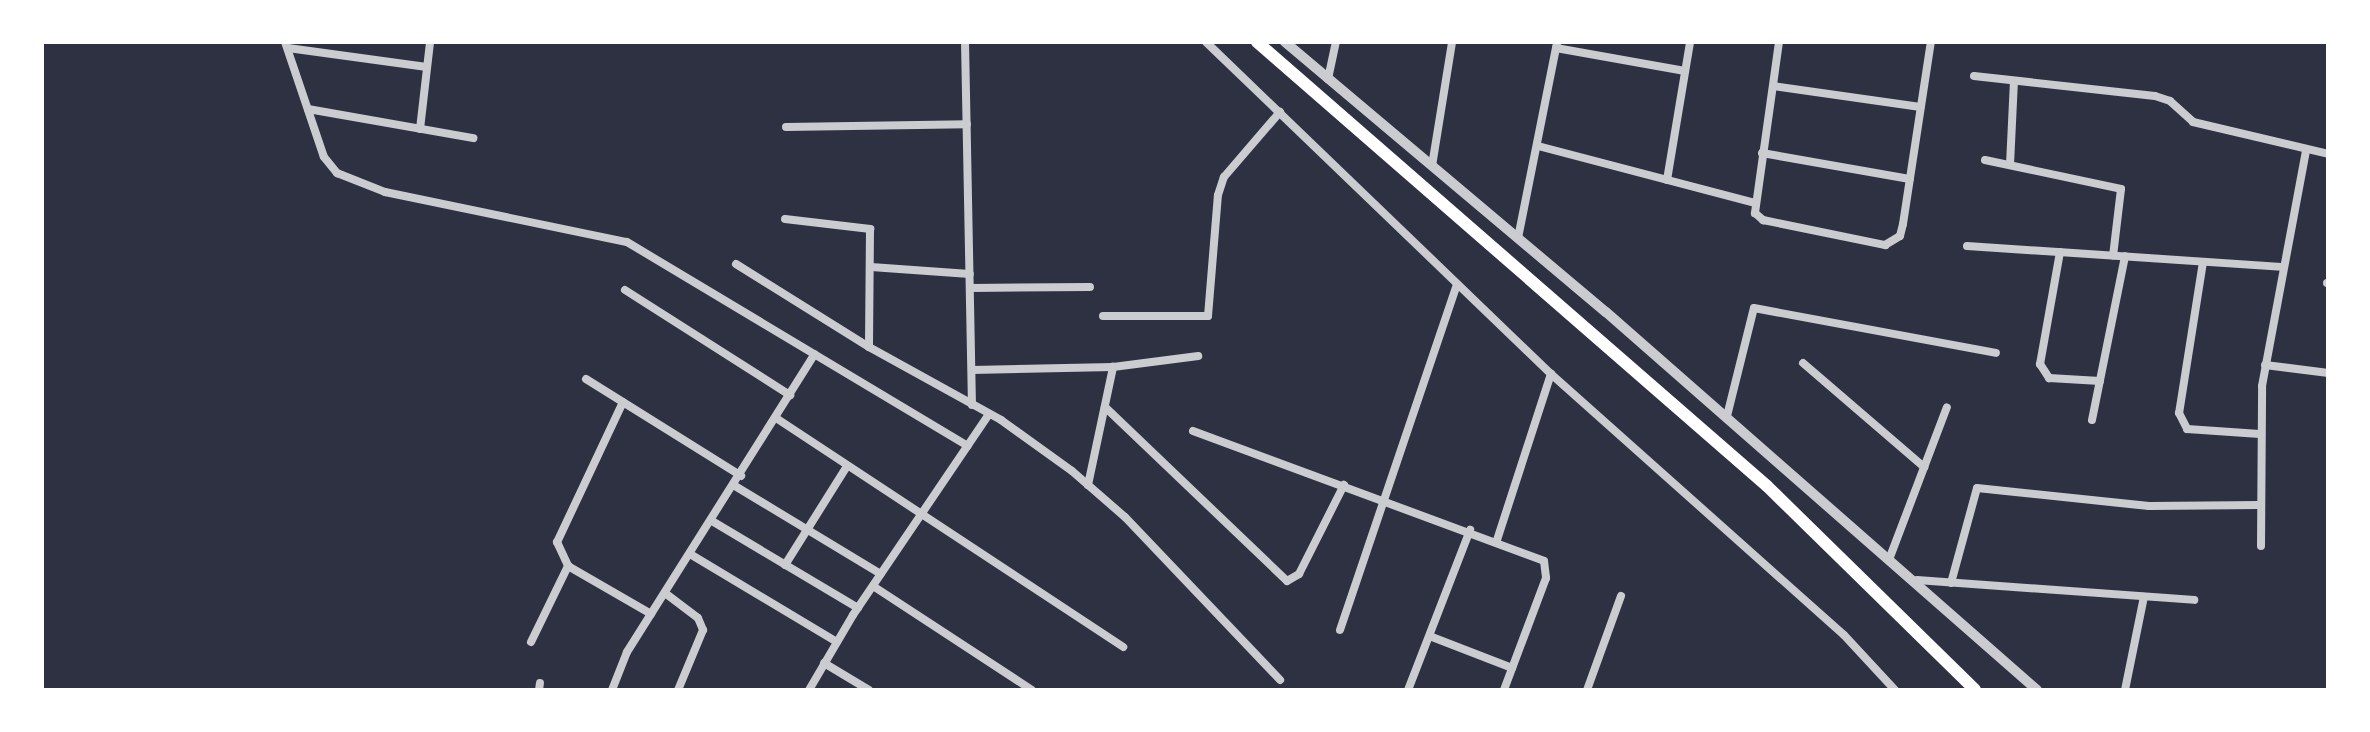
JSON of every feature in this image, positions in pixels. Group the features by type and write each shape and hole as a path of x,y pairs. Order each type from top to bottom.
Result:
{"main road":[{"path":"1257,42 1767,486 1975,690"}],"street":[{"path":"420,129 430,42"},
{"path":"965,42 972,405"},
{"path":"1206,42 1551,374 1778,573 1895,690"},
{"path":"1285,42 1727,416 1917,580 2037,690"},
{"path":"1328,79 1336,42"},
{"path":"1432,166 1452,42"},
{"path":"1667,180 1690,42"},
{"path":"1779,42 1755,213 1763,220 1885,245 1900,236 1931,42"},
{"path":"427,67 287,45 324,157 337,173 356,184 627,242 968,446"},
{"path":"1518,238 1557,45 1685,71"},
{"path":"1974,76 2155,96 2170,101 2193,122 2328,154"},
{"path":"2010,165 2014,81"},
{"path":"1773,86 1921,107"},
{"path":"308,109 473,138"},
{"path":"1103,316 1200,320 1208,316 1218,195 1224,177 1280,112"},
{"path":"786,127 967,124"},
{"path":"1538,146 1755,203"},
{"path":"2261,546 2260,434 2265,365 2281,267 2306,150"},
{"path":"1762,153 1910,179"},
{"path":"1985,160 2121,189 2113,256"},
{"path":"785,219 865,226 871,237 869,347"},
{"path":"1967,246 2281,267"},
{"path":"2060,252 2040,364 2049,378 2100,381"},
{"path":"2092,420 2125,256"},
{"path":"2203,262 2179,413 2187,429 2260,434"},
{"path":"736,264 869,347 989,414 1088,485 1125,517 1280,680"},
{"path":"871,267 970,274"},
{"path":"1340,630 1381,499 1457,284"},
{"path":"970,288 1090,287"},
{"path":"625,290 790,395"},
{"path":"1727,416 1754,308 1996,353"},
{"path":"612,690 627,652 735,486 815,354"},
{"path":"972,370 1113,367 1198,356"},
{"path":"1803,363 1924,467"},
{"path":"2265,365 2328,373"},
{"path":"1088,485 1113,367"},
{"path":"1497,540 1551,374"},
{"path":"586,379 741,476"},
{"path":"623,402 563,521 557,542 568,566 651,614"},
{"path":"1105,407 1287,581 1299,574 1344,485"},
{"path":"1890,557 1947,407"},
{"path":"809,690 858,608 989,414"},
{"path":"776,418 1123,647"},
{"path":"1193,431 1535,555 1547,568 1504,690"},
{"path":"785,565 847,466"},
{"path":"735,486 881,574"},
{"path":"1951,583 1977,488 2149,506 2260,505"},
{"path":"712,521 858,608"},
{"path":"1408,690 1432,637 1470,530"},
{"path":"690,554 837,642"},
{"path":"531,642 568,566"},
{"path":"1917,580 2194,600"},
{"path":"873,586 1032,690"},
{"path":"665,593 698,618 703,630 678,690"},
{"path":"1587,690 1621,596"},
{"path":"2125,690 2144,597"},
{"path":"1432,637 1512,668"},
{"path":"824,663 869,690"}]}
